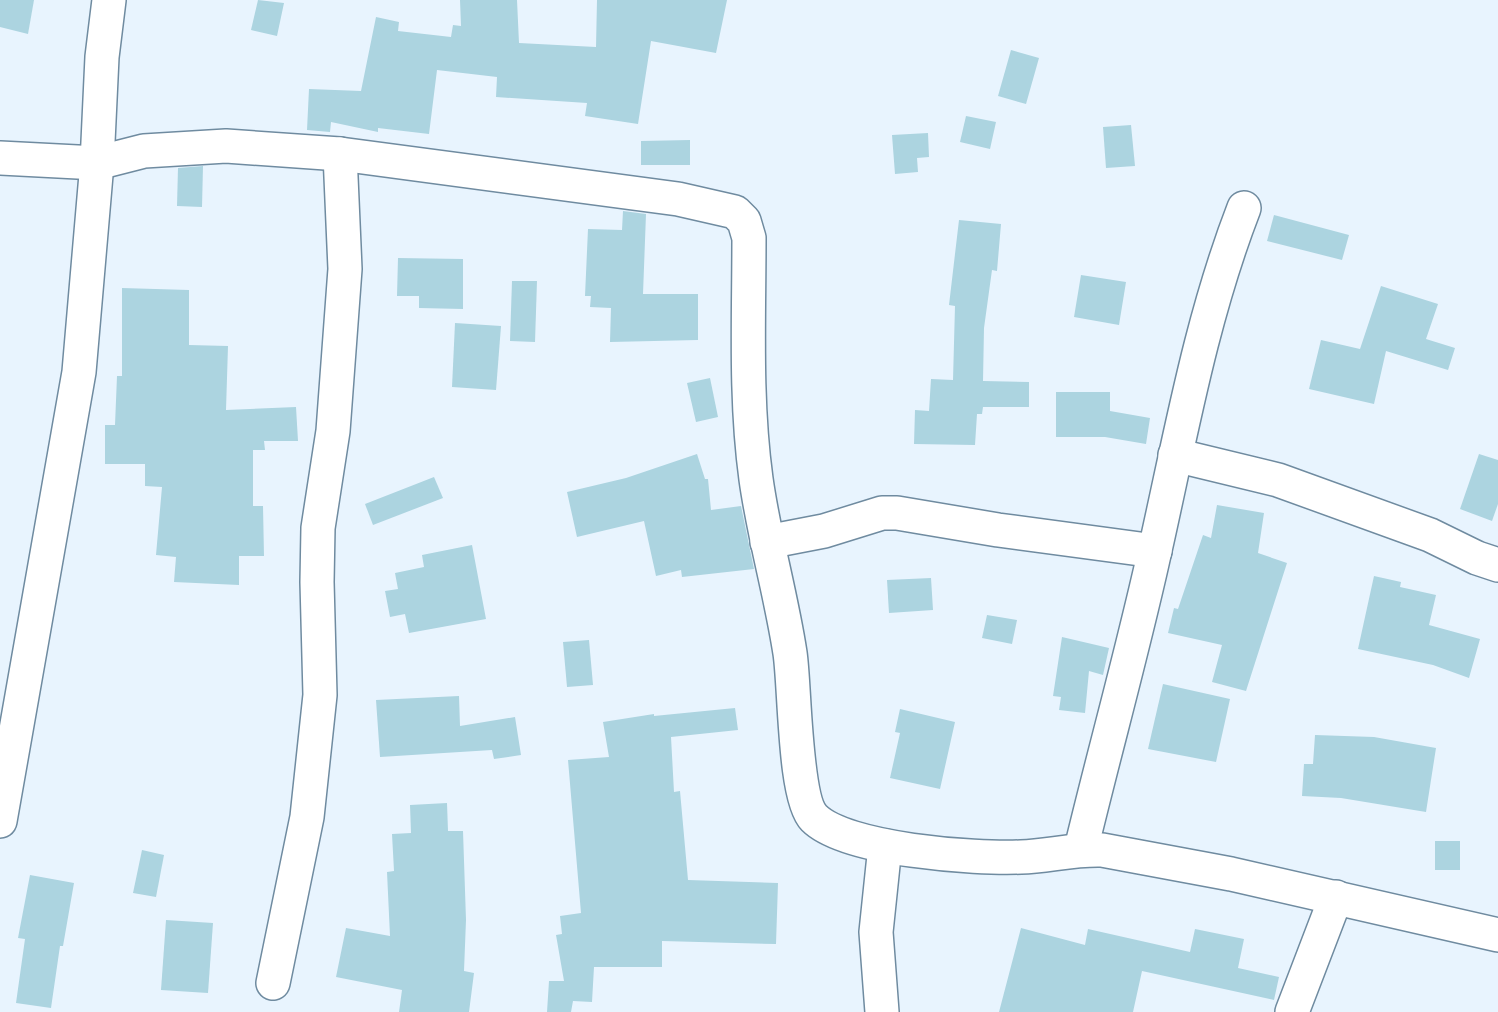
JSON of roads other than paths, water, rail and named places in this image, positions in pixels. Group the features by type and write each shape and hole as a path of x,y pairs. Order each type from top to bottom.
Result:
{"street":[{"path":"0,821 4,763 79,372 97,163 102,57 109,0"},
{"path":"0,158 97,163 144,151 226,146 340,154 487,175 606,187 678,199 735,212 744,221 749,238 749,408 756,478 790,653 805,797 813,817 834,830 885,846 962,855 1020,857 1081,849 1102,850 1232,874 1498,935"},
{"path":"273,983 307,817 320,695 318,528 333,431 345,269 340,154"},
{"path":"1081,849 1155,550 1207,317 1244,208"},
{"path":"1175,455 1278,480 1430,535 1477,558 1498,565"},
{"path":"767,542 824,531 882,513 897,513 998,530 1155,550"},
{"path":"882,1012 876,932 885,846"},
{"path":"1292,1012 1336,897"}]}
